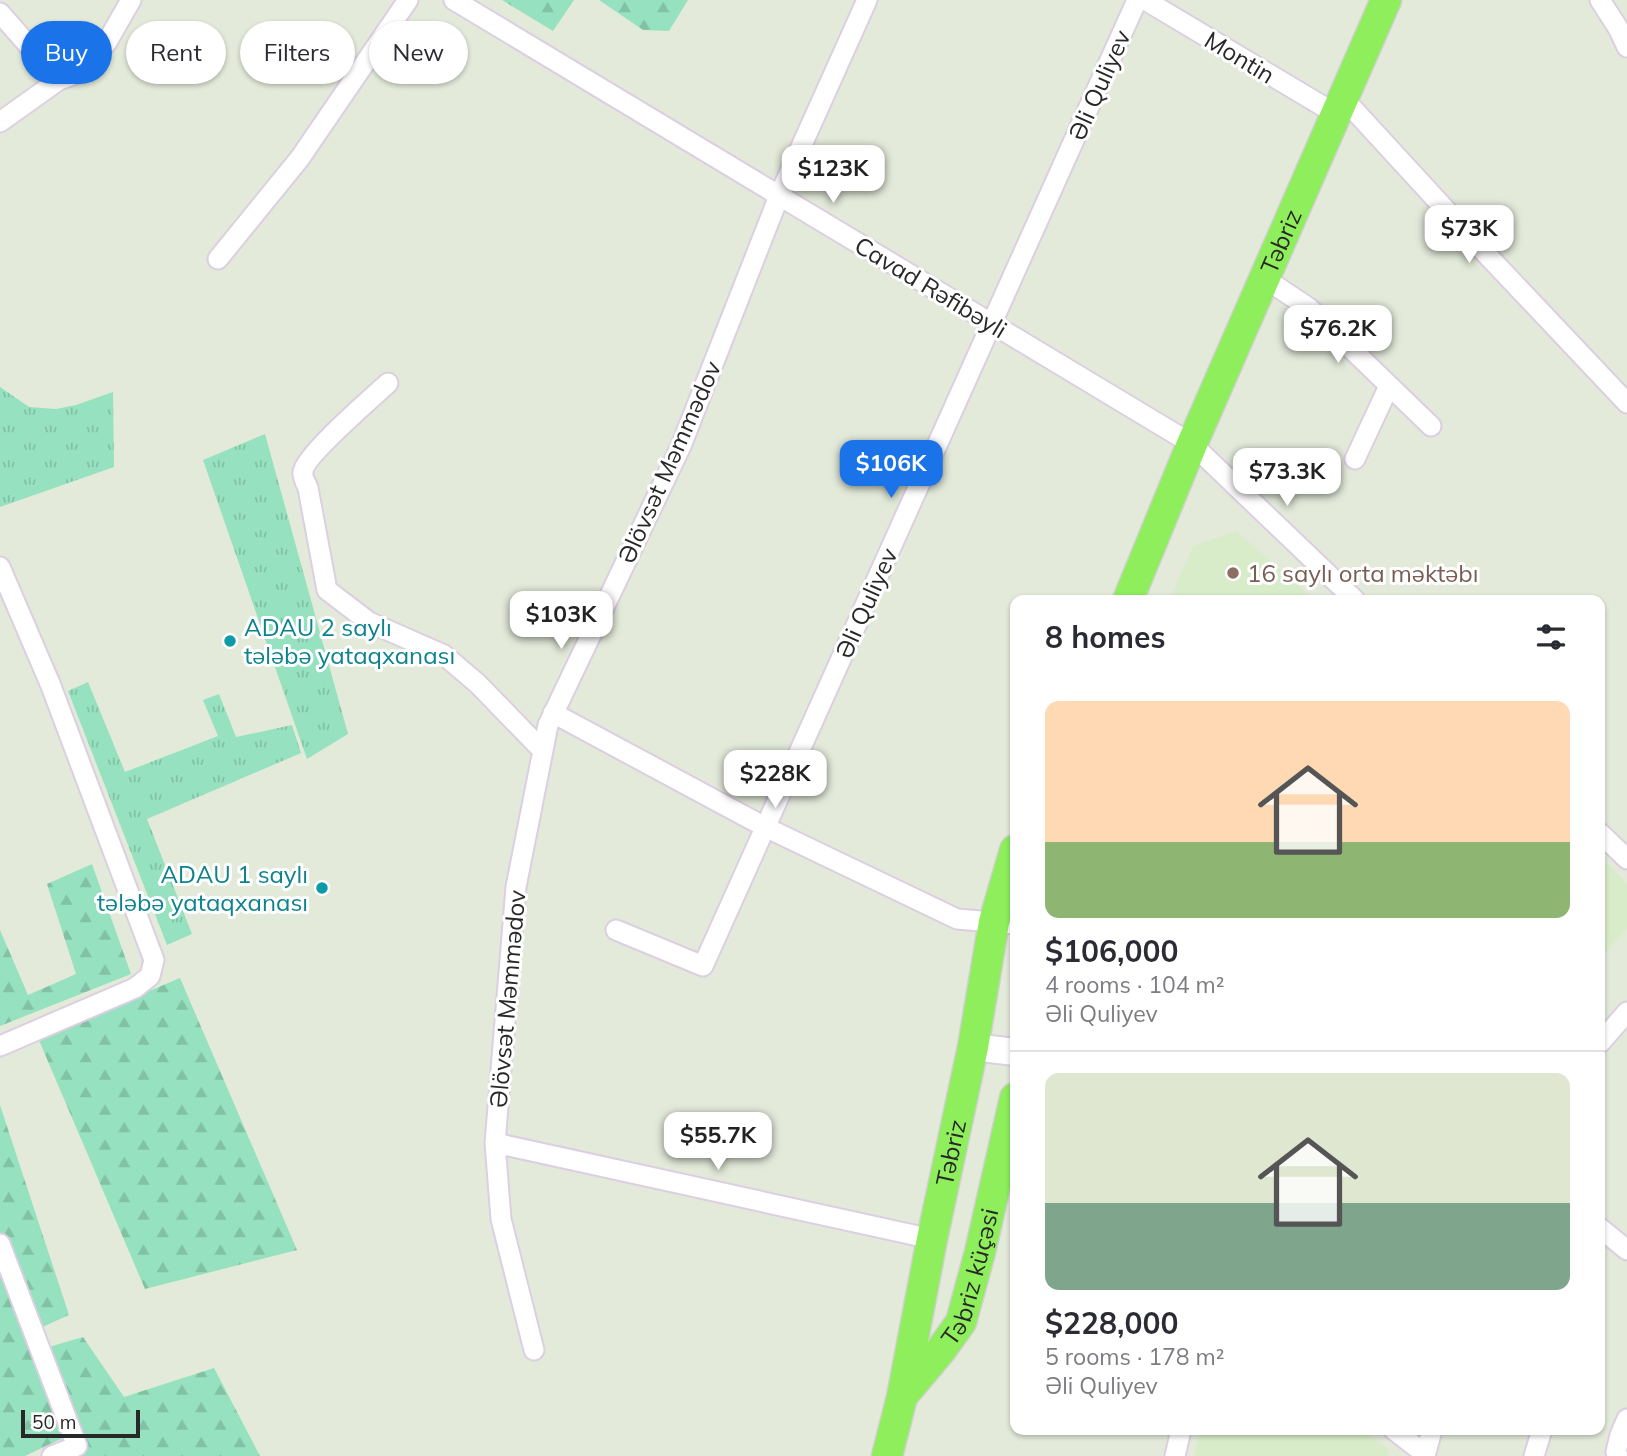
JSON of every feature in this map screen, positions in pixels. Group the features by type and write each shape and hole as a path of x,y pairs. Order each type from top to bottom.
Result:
{"main road":[{"name":"Təbriz","path":"1130,595 1192,444 1386,0"},
{"name":"Təbriz","path":"887,1456 902,1397 973,1047 1005,923 1010,886"},
{"path":"973,1047 1010,1051"},
{"name":"Təbriz küçəsi","path":"902,1397 961,1322 1010,1120"}],"street":[{"path":"112,33 131,0"},
{"path":"218,259 300,159 408,0"},
{"name":"Cavad Rəfibəyli","path":"454,0 1192,444 1350,595"},
{"name":"Əlövsət Məmmədov","path":"534,1350 500,1219 495,1143 516,887 548,725 681,446 779,196 867,0"},
{"name":"Əli Quliyev","path":"616,930 703,966 1137,0"},
{"name":"Montin","path":"1145,0 1340,106 1489,257 1627,403"},
{"path":"1600,0 1627,47"},
{"path":"0,13 21,37"},
{"path":"0,122 53,84"},
{"path":"1264,278 1309,308 1431,426"},
{"path":"388,383 316,450 304,467 302,474 308,488 327,590 369,622 444,655 478,684 543,751"},
{"path":"1355,459 1389,387"},
{"path":"0,568 51,686 154,960 150,976 135,988 0,1046"},
{"path":"554,713 765,827 957,919 1005,923"},
{"path":"1605,838 1627,859"},
{"path":"1605,1037 1627,1012"},
{"path":"495,1143 932,1239"},
{"path":"1605,1235 1627,1250"},
{"path":"0,1244 76,1446 52,1456"},
{"path":"1611,1455 1627,1419"},
{"path":"1175,1456 1180,1435"},
{"path":"1400,1435 1425,1455 1431,1435"},
{"path":"1534,1456 1540,1435"}],"shaded area":[{"name":"16 saylı orta məktəbı","path":"1236,531 1309,595 1172,595 1193,546"},
{"path":"1605,861 1627,884 1627,928 1605,953"},
{"path":"1199,1435 1370,1435 1389,1450 1388,1456 1194,1456"}],"green space":[{"path":"502,0 574,0 553,31"},
{"path":"599,0 688,0 669,31 643,30"},
{"path":"0,387 29,407 56,409 113,392 114,467 0,507"},
{"path":"265,434 348,734 307,759 203,460"},
{"path":"88,682 125,772 218,736 203,700 219,694 236,737 292,725 301,753 147,819 192,934 167,945 68,691"},
{"path":"92,864 131,974 0,1026 0,930 28,995 76,974 47,884"},
{"path":"180,978 297,1250 145,1289 38,1038"},
{"path":"0,1105 69,1315 27,1334 67,1436 25,1456 0,1456"},
{"path":"83,1337 124,1397 214,1368 260,1456 67,1456 85,1440 49,1347"}],"place":[{"name":"16 saylı orta məktəbı","path":"1233,573"},
{"name":"ADAU 2 saylı tələbə yataqxanası","path":"230,641"},
{"name":"ADAU 1 saylı tələbə yataqxanası","path":"322,888"}]}
